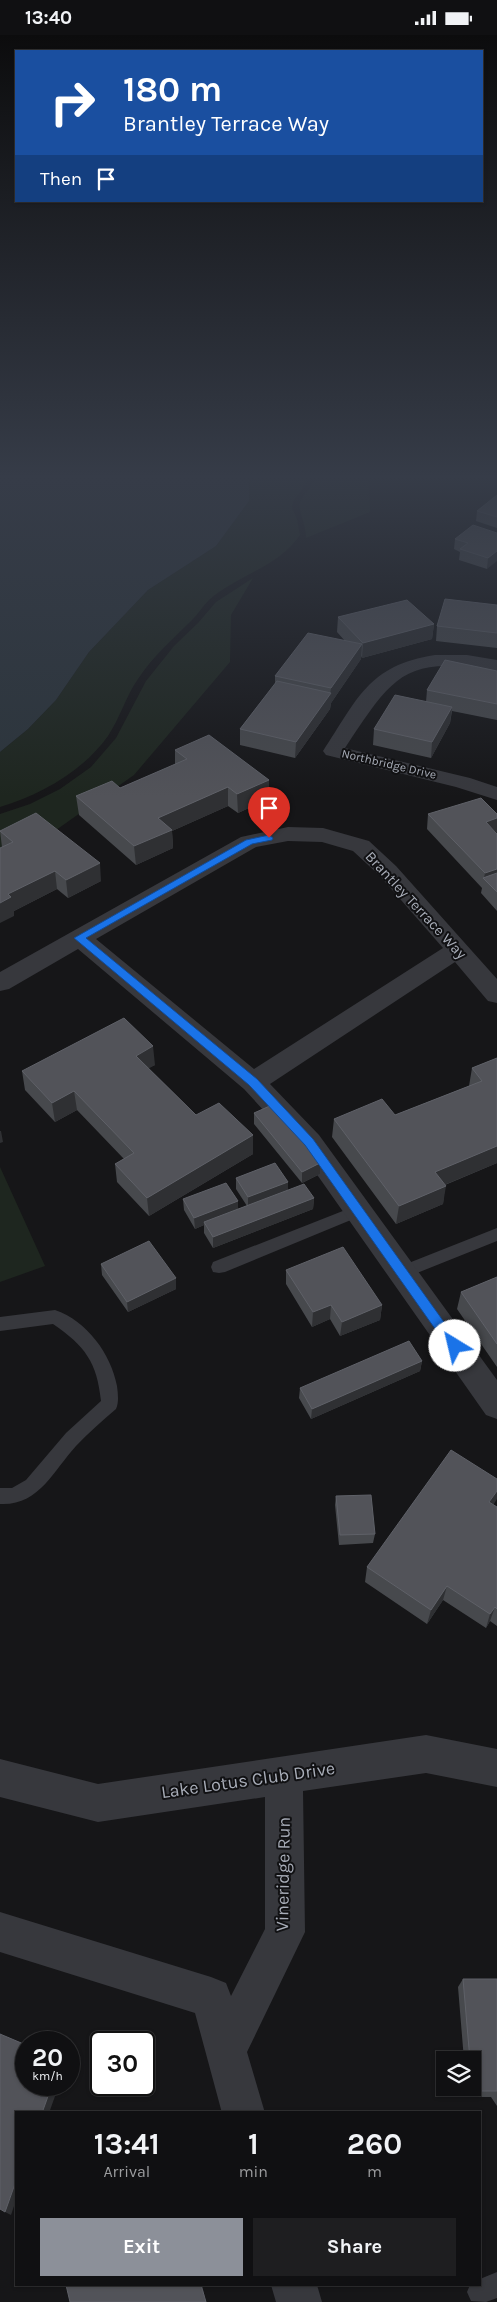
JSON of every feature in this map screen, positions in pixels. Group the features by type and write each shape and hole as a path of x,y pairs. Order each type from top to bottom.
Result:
{"street":[{"name":"Northbridge Drive","path":"497,666 483,663 445,661 416,664 396,671 380,684 333,751 463,782 497,794"},
{"name":"Brantley Terrace Way","path":"0,983 249,842 288,834 323,835 361,846 388,871 497,995"},
{"path":"79,938 253,1082 309,1142 497,1405"},
{"path":"253,1082 457,950"},
{"name":"Lake Lotus Club Drive","path":"0,1778 98,1803 426,1754 497,1768"},
{"name":"Vineridge Run","path":"226,2051 285,1932 284,1775"},
{"path":"0,1932 211,1998 243,2111"},
{"path":"294,2286 299,2302"}],"lane":[{"path":"219,1267 358,1211"},
{"path":"402,1273 497,1234"},
{"path":"0,1324 55,1317 82,1334 101,1359 109,1379 110,1404 71,1438 27,1491 9,1498 0,1496"}],"shaded area":[{"path":"0,585 156,585 148,590 89,652 56,700 28,729 0,752"},
{"path":"156,585 231,585 209,600 150,663 134,686 108,736 98,749 60,780 16,802 0,807 0,752 28,729 56,700 89,652 148,590"},
{"path":"243,585 249,585 231,615 230,662 134,775 49,835 0,856 0,814 30,804 60,789 91,767 116,738 146,681 174,646 216,602"},
{"path":"0,1167 45,1266 0,1282"}],"building":[{"path":"445,599 497,605 497,633 437,626"},
{"path":"407,600 434,624 363,643 338,617"},
{"path":"308,633 362,644 331,688 275,676"},
{"path":"445,660 497,671 497,704 427,690"},
{"path":"277,681 331,693 296,742 240,729"},
{"path":"395,695 452,707 432,742 374,729"},
{"path":"209,735 269,780 237,794 228,787 158,818 172,830 134,846 76,796 112,781 120,788 187,759 175,750"},
{"path":"481,798 497,814 497,818 486,822 497,834 497,869 485,873 428,814"},
{"path":"36,813 100,863 66,880 55,871 8,894 11,897 0,903 0,848 13,842 0,831"},
{"path":"497,873 497,892 483,878"},
{"path":"124,1018 153,1046 136,1056 196,1115 219,1103 253,1135 147,1198 115,1164 134,1153 74,1091 52,1103 22,1071"},
{"path":"497,1058 497,1146 435,1172 446,1186 399,1206 334,1119 382,1099 395,1115 482,1081 472,1068"},
{"path":"272,1105 320,1163 302,1172 254,1113"},
{"path":"275,1163 288,1182 248,1197 236,1178"},
{"path":"226,1183 238,1201 194,1218 183,1199"},
{"path":"304,1184 314,1198 213,1237 204,1222"},
{"path":"149,1241 176,1278 127,1302 101,1264"},
{"path":"343,1247 382,1305 342,1322 331,1305 313,1312 286,1270"},
{"path":"497,1277 497,1344 461,1292"},
{"path":"409,1341 422,1361 312,1409 300,1388"},
{"path":"451,1450 497,1479 497,1491 489,1502 497,1507 497,1609 495,1607 490,1614 447,1586 431,1610 367,1567"},
{"path":"371,1495 375,1534 340,1535 336,1496"},
{"path":"463,1979 497,1979 497,2091 481,2091 481,2051 469,2051"},
{"path":"0,2034 15,2040 15,2096 48,2096 43,2111 15,2111 15,2184 5,2212 0,2209"},
{"path":"66,2286 201,2286 206,2302 70,2302"}],"route":[{"path":"269,838 249,842 79,938 253,1082 309,1142 455,1346"}]}
